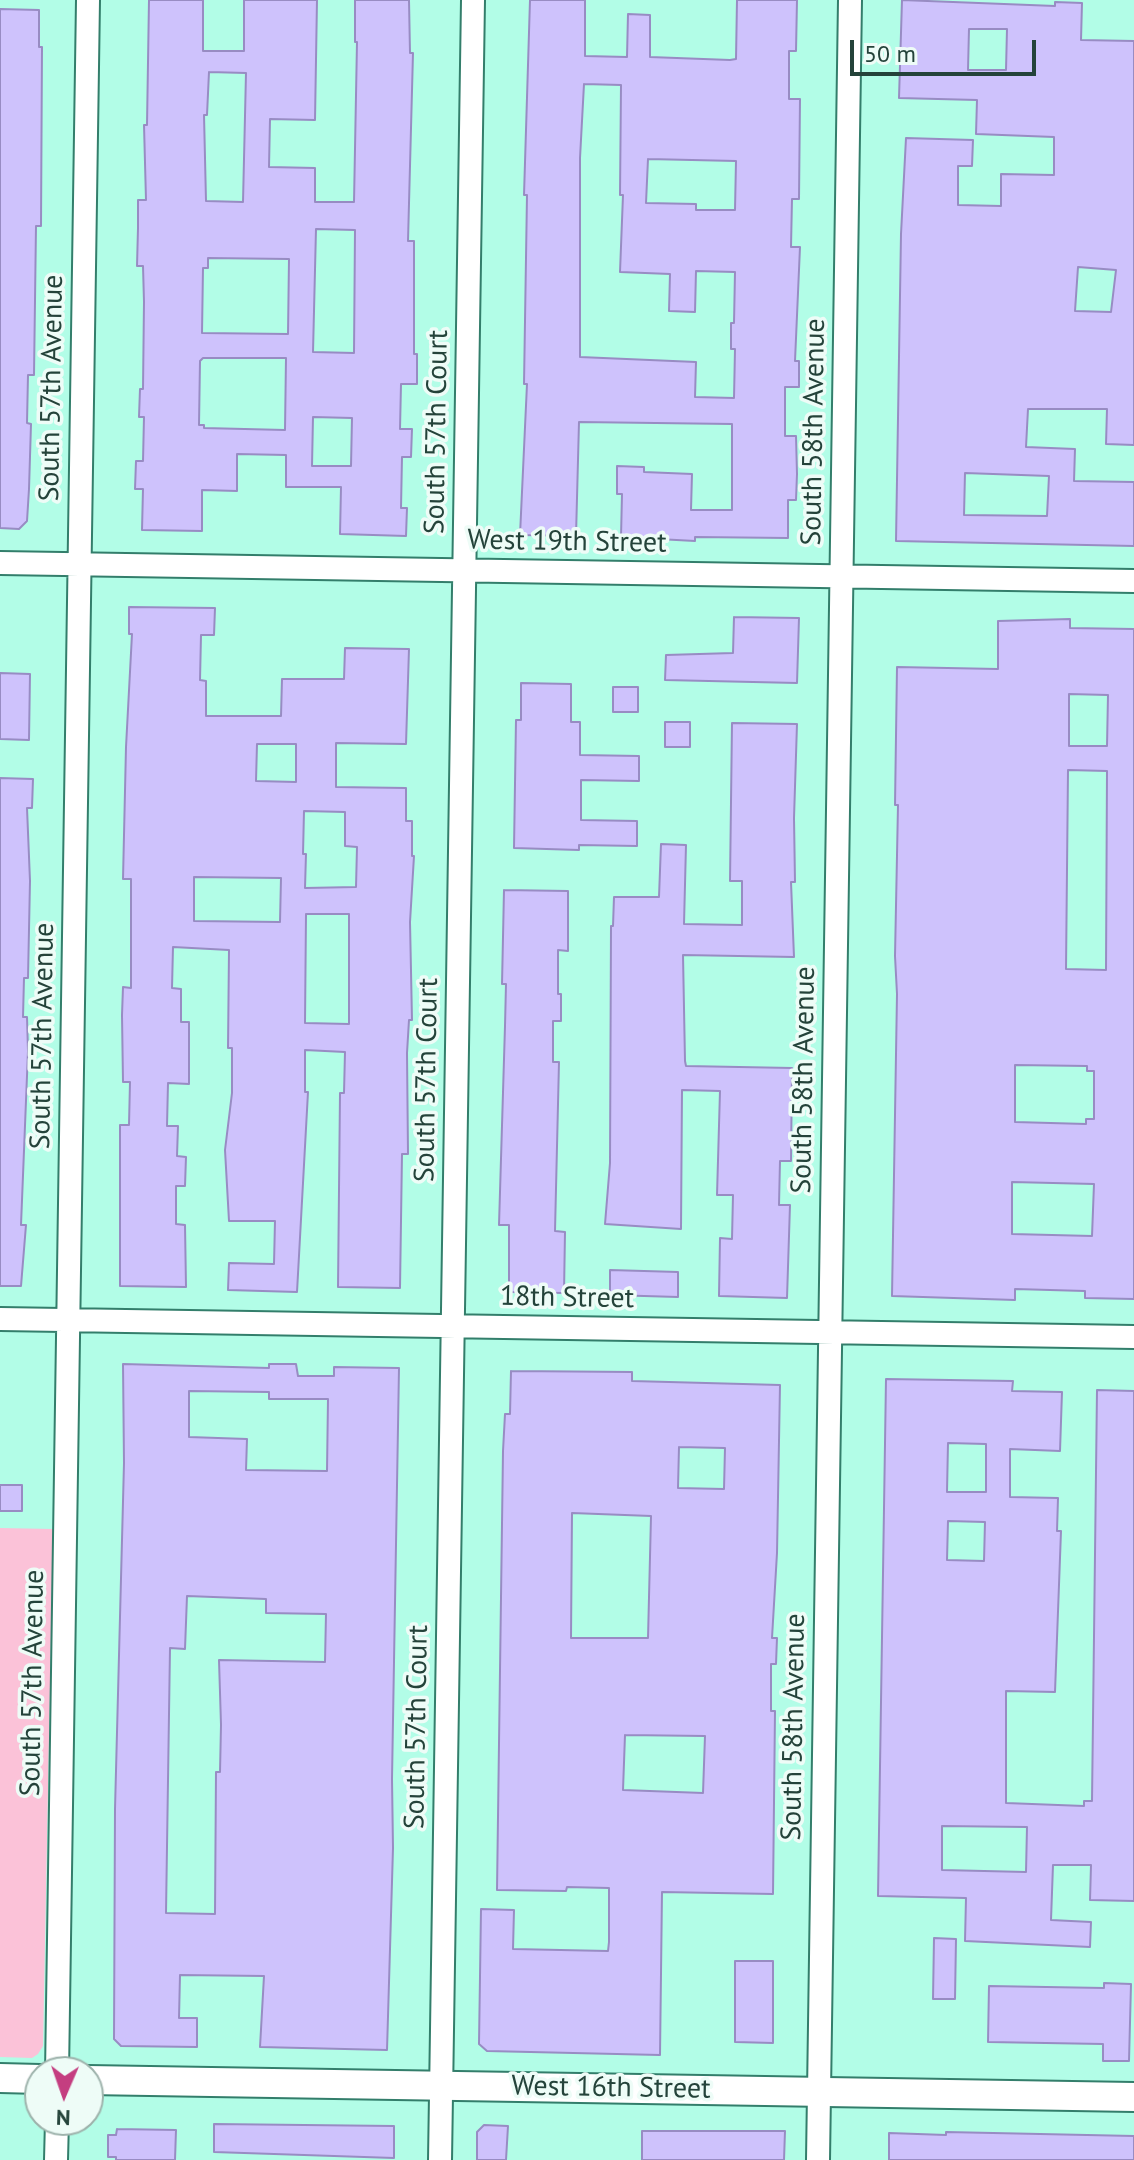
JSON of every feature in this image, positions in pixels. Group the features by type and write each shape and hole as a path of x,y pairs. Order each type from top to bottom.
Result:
{"street":[{"name":"South 57th Avenue","path":"57,2056 88,0"},
{"name":"South 57th Court","path":"440,2160 473,0"},
{"name":"South 58th Avenue","path":"818,2160 850,0"},
{"name":"West 19th Street","path":"0,563 1134,581"},
{"name":"18th Street","path":"0,1319 1134,1337"},
{"path":"0,2078 24,2079"},
{"name":"West 16th Street","path":"104,2080 1134,2097"},
{"path":"56,2160 57,2136"}],"shaded area":[{"path":"0,1528 53,1529 43,2046 35,2056 0,2057"}],"building":[{"path":"149,0 203,0 203,51 244,51 244,0 317,0 315,120 270,119 269,167 315,168 315,202 354,202 355,0 409,0 410,53 413,53 408,241 414,241 417,384 401,384 400,429 412,429 411,457 402,457 401,508 407,508 406,536 340,534 341,487 286,487 286,455 237,454 237,491 202,490 202,531 142,530 143,489 135,489 136,461 143,461 144,417 139,417 140,389 143,389 144,302 143,266 137,266 138,200 146,200 144,125 147,125","holes":["209,72 246,73 243,202 206,201 204,115 207,115","316,229 355,230 354,353 313,352","208,258 289,259 288,334 202,333 203,268 208,268","203,358 286,358 285,430 204,428 204,425 199,425 200,361","313,417 352,418 351,466 312,466"]},
{"path":"530,0 585,0 585,56 627,57 628,14 650,15 650,57 730,60 736,59 737,0 797,0 796,51 789,51 789,99 800,99 799,199 792,199 791,247 800,247 795,361 799,361 799,387 785,387 785,436 796,436 797,474 796,500 788,500 788,538 695,537 695,541 621,537 622,494 617,494 617,466 644,467 644,472 692,474 691,510 732,510 732,424 579,422 576,536 520,535 527,384 524,384 527,195 524,195","holes":["584,84 621,85 620,195 623,195 620,272 670,274 669,311 695,312 696,271 735,272 734,323 731,323 731,349 735,349 734,398 695,397 696,362 580,357 580,158","648,159 736,161 735,210 696,210 696,204 646,203"]},
{"path":"902,0 1055,6 1055,2 1082,3 1081,40 1134,41 1134,445 1106,444 1107,409 1028,409 1026,447 1075,449 1074,481 1134,482 1134,546 896,541 901,234 906,138 973,140 972,166 958,166 958,205 1001,206 1001,174 1054,175 1054,137 976,134 977,100 899,98","holes":["969,29 1007,29 1006,70 968,70","1078,267 1116,270 1111,312 1075,311","965,473 1049,476 1047,516 964,515"]},
{"path":"0,9 39,10 39,47 42,47 41,226 36,226 34,375 28,375 27,423 31,424 29,489 27,521 19,529 0,528"},
{"path":"129,607 215,608 214,635 201,635 200,680 206,681 206,716 281,716 282,679 344,679 345,648 409,649 406,744 336,743 336,787 406,788 406,821 412,821 412,1020 409,1020 407,1053 408,1154 402,1154 400,1288 338,1287 340,1093 344,1093 345,1052 305,1050 305,1092 308,1092 297,1292 228,1290 229,1263 274,1264 275,1221 229,1221 225,1150 232,1093 232,1048 228,1048 229,950 173,947 172,988 181,989 181,1022 189,1022 189,1084 168,1083 167,1126 178,1126 177,1156 186,1157 185,1186 176,1186 176,1224 185,1225 186,1287 120,1286 120,1125 129,1125 130,1082 123,1082 122,1015 123,987 131,988 131,879 123,879 132,634 129,634","holes":["257,744 296,744 296,782 256,781","304,811 345,812 345,846 357,847 356,887 305,888 306,854 303,854","194,877 281,878 280,922 194,921","306,914 349,914 349,1024 305,1023"]},
{"path":"734,617 799,618 797,683 665,680 666,655 733,653"},
{"path":"1070,619 1070,628 1134,629 1134,1299 1085,1298 1085,1291 1015,1289 1015,1300 892,1296 897,994 897,667 998,669 998,621","holes":["1069,694 1108,695 1107,746 1069,746","1068,770 1107,771 1106,970 1066,969","1015,1065 1087,1066 1087,1071 1094,1071 1094,1119 1086,1119 1086,1124 1015,1122","1012,1182 1094,1184 1092,1236 1012,1234"]},
{"path":"0,673 30,674 29,740 0,739"},
{"path":"521,683 571,684 571,722 580,722 580,755 639,756 639,781 581,780 581,820 637,821 637,846 579,845 579,850 514,848 516,720 521,720"},
{"path":"613,687 638,687 638,712 613,712"},
{"path":"665,722 690,722 690,747 665,747"},
{"path":"732,723 797,724 795,882 791,882 794,957 683,955 685,1061 686,1066 792,1068 791,1161 780,1161 779,1205 790,1205 787,1298 719,1296 720,1238 732,1239 733,1195 717,1195 720,1091 682,1090 681,1229 605,1224 610,1163 611,926 614,897 659,897 661,844 686,845 684,924 742,925 742,881 730,881"},
{"path":"0,778 33,779 32,808 27,808 30,881 28,978 24,978 23,1017 27,1017 28,1051 21,1225 26,1225 21,1286 0,1286"},
{"path":"504,890 568,891 568,951 558,950 561,1021 553,1021 553,1062 559,1062 555,1231 565,1232 564,1293 509,1292 509,1225 499,1225 506,984 502,984"},
{"path":"610,1270 678,1272 678,1297 610,1295"},
{"path":"123,1364 269,1368 269,1364 296,1364 298,1376 334,1376 334,1367 399,1368 393,1848 387,2050 260,2047 264,1976 180,1975 179,2018 197,2018 197,2047 121,2046 114,2039 115,1809 124,1463","holes":["189,1391 269,1392 269,1399 328,1399 327,1471 246,1470 247,1439 189,1437","187,1596 266,1599 266,1613 326,1614 325,1662 219,1660 221,1725 220,1772 216,1772 215,1914 166,1913 170,1648 185,1649"]},
{"path":"511,1371 632,1372 632,1381 780,1385 772,1638 777,1638 776,1664 771,1664 771,1711 775,1711 773,1894 662,1892 660,2055 487,2051 479,2044 481,1909 514,1910 513,1949 608,1951 609,1942 609,1888 497,1890 503,1451 505,1414 510,1414","holes":["679,1447 725,1448 724,1489 678,1488","572,1513 651,1516 648,1638 571,1638","625,1735 705,1736 703,1793 623,1790"]},
{"path":"886,1379 1013,1381 1012,1391 1062,1392 1060,1451 1010,1449 1010,1497 1058,1498 1057,1531 1061,1531 1055,1692 1006,1691 1006,1803 1084,1806 1084,1801 1092,1801 1097,1390 1134,1391 1134,1901 1090,1900 1091,1865 1053,1865 1051,1920 1091,1922 1090,1947 965,1941 966,1898 878,1896","holes":["948,1443 986,1444 986,1492 947,1492","948,1521 985,1522 984,1561 947,1560","942,1826 1027,1827 1026,1872 942,1870"]},
{"path":"0,1485 22,1485 22,1511 0,1511"},
{"path":"934,1938 956,1939 955,1999 933,1999"},
{"path":"735,1961 773,1961 773,2043 735,2042"},
{"path":"1104,1983 1131,1984 1129,2061 1103,2061 1103,2044 988,2042 989,1986 1104,1988"},
{"path":"214,2124 394,2126 394,2158 214,2152"},
{"path":"484,2125 508,2126 506,2160 477,2160 477,2132"},
{"path":"117,2129 176,2130 175,2160 116,2160 116,2157 108,2157 108,2135 116,2135"},
{"path":"642,2131 785,2131 784,2160 642,2160"},
{"path":"946,2132 1134,2136 1134,2160 889,2160 889,2133 946,2135"}]}
